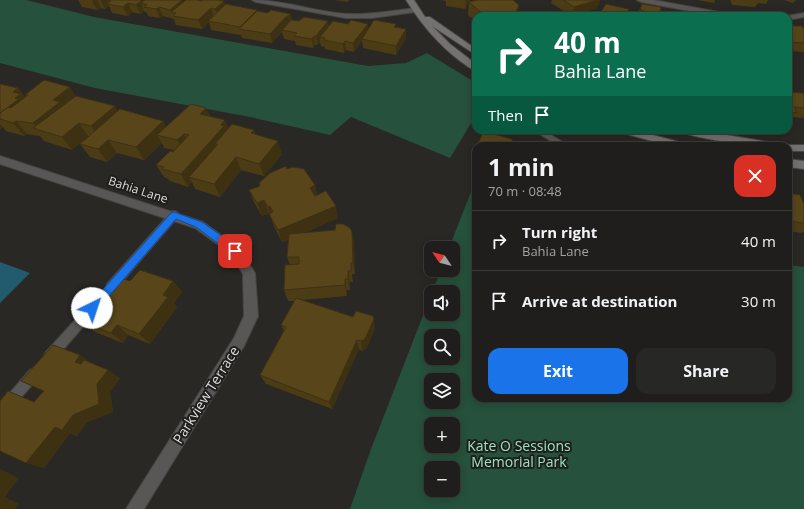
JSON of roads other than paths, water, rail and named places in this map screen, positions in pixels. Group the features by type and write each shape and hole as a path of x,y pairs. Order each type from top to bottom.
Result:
{"main road":[{"path":"410,0 424,24 442,43 472,65"},
{"path":"415,10 472,49"},
{"path":"637,134 668,142"},
{"path":"700,134 748,142"},
{"path":"792,148 804,148"},
{"path":"792,164 804,165"}],"street":[{"path":"256,0 346,16 372,16 415,10"},
{"path":"641,0 708,12"},
{"path":"792,17 804,15"},
{"name":"Bahia Lane","path":"0,160 199,224 235,251 249,273"},
{"name":"Parkview Terrace","path":"134,509 240,342 251,316 249,273"}],"lane":[{"path":"544,134 558,142"},
{"path":"106,293 174,215"},
{"path":"0,413 95,305"}],"water":[{"path":"0,262 30,273 0,303"}],"park label":[{"name":"Kate O Sessions Memorial Park","path":"519,454"}]}
